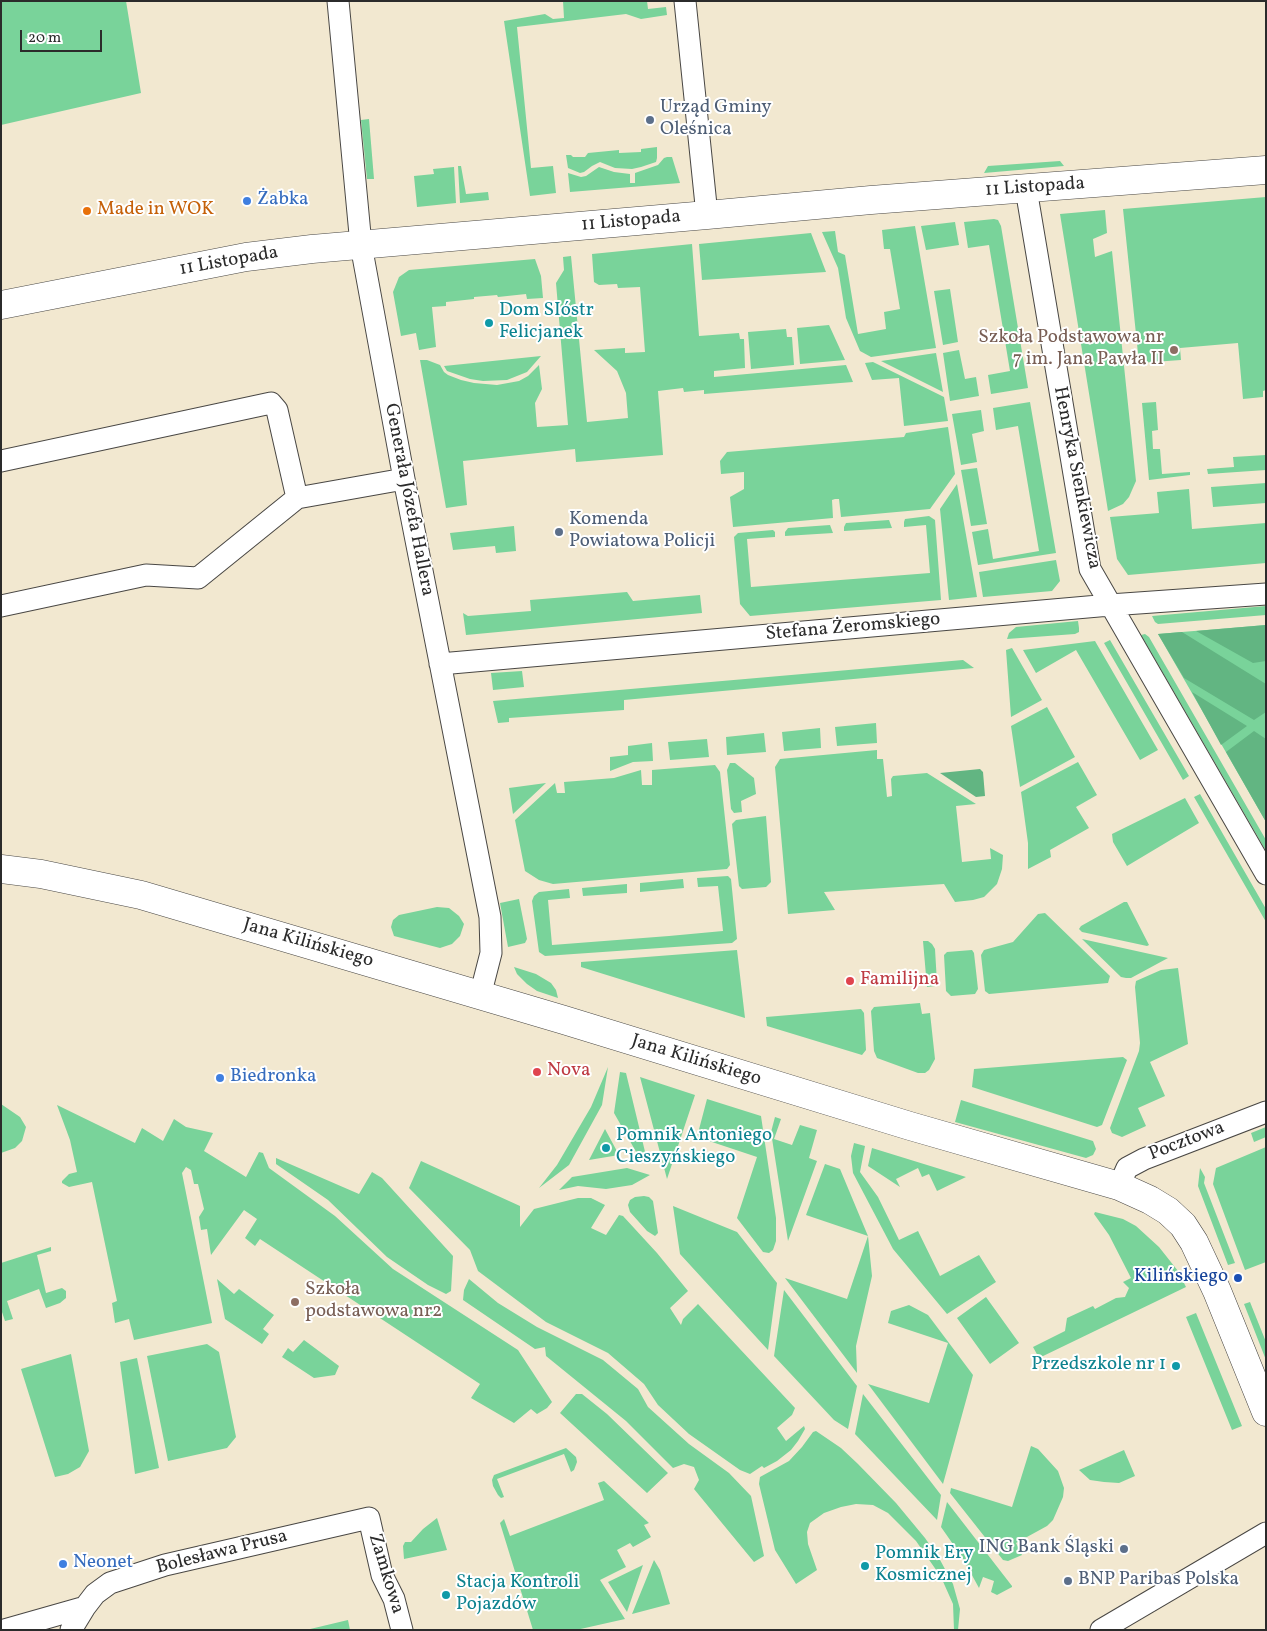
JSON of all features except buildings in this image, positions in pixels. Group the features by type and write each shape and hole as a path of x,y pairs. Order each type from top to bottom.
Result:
{"street":[{"name":"Generała Józefa Hallera","path":"338,1 361,244 404,479 490,917 491,953 480,996"},
{"path":"685,1 707,216"},
{"name":"11 Listopada","path":"1,305 246,258 312,248 707,216 871,200 1266,170"},
{"name":"Henryka Sienkiewicza","path":"1026,189 1090,569 1266,874"},
{"path":"1,461 271,403 278,410 297,498"},
{"path":"1,606 146,576 198,578 297,498 404,479"},
{"name":"Stefana Żeromskiego","path":"440,664 1110,605 1266,594"},
{"name":"Jana Kilińskiego","path":"1,869 41,874 141,895 910,1126 1119,1186 1150,1200 1168,1211 1182,1225 1194,1242 1206,1264 1266,1412"},
{"name":"Pocztowa","path":"1119,1186 1128,1168 1144,1158 1266,1112"},
{"name":"Zamkowa","path":"369,1518 382,1575 394,1599 402,1630"},
{"name":"Bolesława Prusa","path":"71,1630 95,1594 110,1583 166,1565 369,1518"},
{"path":"1101,1630 1266,1533"},
{"path":"8,1623 85,1607"}],"green space":[{"path":"1,1 126,1 141,93 1,125"},
{"path":"563,1 647,1 648,9 666,7 667,15 641,19 626,14 517,27 531,168 553,166 556,193 530,196 504,21 545,14 553,19 564,18"},
{"path":"369,119 374,179 367,179 361,120"},
{"path":"657,147 656,162 641,167 632,169 615,168 600,162 580,173 568,168 566,155 585,157 588,153 619,150 619,153 641,152 641,149"},
{"path":"667,157 672,157 680,183 570,192 568,173 581,177 586,176 599,167 614,172 630,174 630,183 635,183 635,173 658,165"},
{"path":"1060,161 1064,166 984,173 988,166"},
{"path":"458,166 461,166 466,194 488,192 489,200 460,203"},
{"path":"454,167 456,203 417,207 414,176 434,174 433,169"},
{"path":"1266,197 1266,390 1263,391 1263,397 1243,399 1238,343 1180,348 1181,360 1139,363 1123,209"},
{"path":"1105,210 1107,233 1093,239 1095,257 1112,251 1136,481 1129,497 1123,504 1108,511 1060,214"},
{"path":"998,220 1001,226 1028,388 991,394 988,375 1010,371 989,245 968,248 964,222"},
{"path":"955,222 959,245 926,250 921,226"},
{"path":"915,226 936,348 871,357 860,351 846,318 838,268 822,232 835,231 838,252 845,255 858,334 886,329 884,312 900,309 890,249 884,249 882,230"},
{"path":"811,233 826,272 702,280 699,244"},
{"path":"692,244 699,336 739,333 740,339 744,339 745,368 714,371 714,377 846,365 853,382 704,394 704,390 684,392 683,388 658,391 663,455 576,462 575,449 463,461 467,505 446,508 420,360 427,360 440,365 448,375 461,380 497,385 519,381 528,376 539,365 542,389 535,403 537,427 568,425 556,283 564,270 563,257 571,256 587,422 628,418 626,393 617,371 594,350 625,348 625,353 645,352 640,287 618,288 617,284 599,285 594,282 592,254"},
{"path":"535,259 541,276 543,298 527,299 526,294 498,297 497,295 446,302 446,306 432,307 436,347 419,350 416,333 401,336 393,292 399,277 409,270"},
{"path":"950,289 958,342 943,345 934,291"},
{"path":"829,325 845,360 800,364 797,328"},
{"path":"786,329 787,337 792,337 794,365 751,369 748,332"},
{"path":"959,350 965,379 976,377 979,396 950,401 943,353"},
{"path":"936,353 943,392 881,361"},
{"path":"541,356 527,372 507,380 483,381 470,379 447,371 444,366"},
{"path":"873,362 944,397 948,421 904,426 899,378 872,380 865,363"},
{"path":"1030,402 1056,553 978,565 972,532 988,529 993,559 1039,551 1018,426 996,430 993,408"},
{"path":"1156,402 1158,430 1152,431 1153,449 1160,449 1162,474 1190,472 1190,475 1149,480 1142,403"},
{"path":"981,410 984,431 972,434 977,462 961,465 952,414"},
{"path":"948,427 955,474 930,509 841,517 839,499 835,499 832,500 833,518 733,527 730,497 744,489 744,472 721,474 720,461 727,452 904,437 906,433"},
{"path":"1266,455 1266,470 1208,474 1207,469 1234,467 1233,457"},
{"path":"977,468 987,524 971,526 961,470"},
{"path":"1266,483 1266,503 1213,507 1211,487"},
{"path":"957,484 977,597 949,600 940,509"},
{"path":"1189,489 1192,529 1266,523 1266,563 1128,575 1117,559 1110,517 1159,513 1157,492"},
{"path":"929,516 935,520 941,600 750,616 740,604 734,537 738,533 773,530 775,532 775,537 747,539 751,587 930,573 926,525 904,527 905,519"},
{"path":"889,520 892,528 844,531 846,523"},
{"path":"830,525 833,533 785,536 788,528"},
{"path":"514,526 516,551 496,553 495,546 453,550 450,533"},
{"path":"1056,560 1060,581 1052,591 983,597 979,572"},
{"path":"627,592 633,601 700,595 702,613 466,635 463,613 468,616 531,611 530,600"},
{"path":"1266,606 1266,615 1158,624 1152,616"},
{"path":"1078,621 1079,632 1075,634 1007,639 1009,633 1016,627"},
{"path":"1266,625 1266,822 1158,634"},
{"path":"1266,625 1266,661 1253,663 1196,631"},
{"path":"1182,632 1266,684 1266,712 1254,720 1184,678 1158,634"},
{"path":"1145,634 1149,637 1266,840 1266,851 1141,635"},
{"path":"1110,640 1189,776 1183,780 1104,643"},
{"path":"1095,641 1158,750 1140,760 1076,650 1036,673 1023,650"},
{"path":"1012,648 1042,700 1011,717 1006,650"},
{"path":"963,660 974,668 624,700 624,710 509,718 509,722 498,723 493,701"},
{"path":"522,671 524,687 493,690 491,673"},
{"path":"1192,692 1247,726 1221,745"},
{"path":"1047,707 1075,757 1020,787 1011,726"},
{"path":"876,723 877,743 837,746 835,727"},
{"path":"820,728 821,748 784,751 782,732"},
{"path":"1254,731 1266,739 1266,822 1226,752"},
{"path":"764,733 766,752 727,755 726,737"},
{"path":"707,739 709,757 670,760 668,742"},
{"path":"652,743 653,761 633,762 610,771 610,757 628,755 628,746"},
{"path":"877,750 877,759 883,759 887,797 892,796 891,779 893,776 927,773 976,804 956,806 962,862 991,859 990,848 1003,855 1002,869 997,884 984,897 955,902 944,884 824,892 835,910 788,914 775,767 780,759"},
{"path":"1078,762 1097,795 1076,807 1089,828 1050,850 1051,857 1028,869 1028,843 1021,792"},
{"path":"730,763 735,763 754,778 756,794 741,801 742,812 734,813 731,809 727,770"},
{"path":"715,765 720,772 730,865 727,869 553,884 539,880 525,871 515,820 555,783 557,793 565,793 564,782 614,778 641,770 642,785 652,785 652,770"},
{"path":"980,769 983,772 985,796 976,797 940,773"},
{"path":"546,783 513,814 509,788"},
{"path":"1200,794 1266,909 1266,922 1194,797"},
{"path":"1185,798 1199,823 1127,866 1113,842 1112,834"},
{"path":"766,816 771,882 766,887 742,889 739,886 732,824 736,820"},
{"path":"728,876 731,879 737,939 732,943 545,956 539,952 532,901 539,892 569,889 570,898 548,900 552,945 669,936 723,931 718,886 698,887 697,878"},
{"path":"683,879 684,888 640,892 640,883"},
{"path":"627,884 627,893 583,896 582,888"},
{"path":"519,899 527,939 525,943 508,947 500,903"},
{"path":"1127,902 1149,945 1082,932 1079,929 1081,926"},
{"path":"437,907 449,908 459,916 464,924 460,936 452,944 440,948 394,936 391,927 393,920 399,915"},
{"path":"1045,913 1110,976 1108,983 989,994 985,991 981,955 984,950 1013,942 1038,914"},
{"path":"1082,939 1168,958 1131,978 1121,977"},
{"path":"923,941 928,941 935,949 937,983 935,986 927,987"},
{"path":"737,950 745,1018 581,967 581,962"},
{"path":"972,950 974,953 978,989 975,994 951,996 946,991 944,955 947,952"},
{"path":"514,967 536,974 551,983 556,990 558,998 537,991 527,984 517,974"},
{"path":"1178,968 1188,1044 1150,1062 1165,1096 1138,1108 1146,1126 1122,1137 1112,1133 1110,1128 1139,1051 1136,981 1161,970"},
{"path":"920,1003 922,1014 930,1013 935,1059 929,1070 925,1073 918,1073 877,1058 874,1051 871,1011 874,1007"},
{"path":"861,1009 864,1013 866,1050 862,1055 767,1026 766,1017"},
{"path":"1123,1057 1127,1060 1102,1125 1097,1127 972,1087 974,1069"},
{"path":"608,1067 602,1105 569,1165 539,1188 557,1165 591,1107"},
{"path":"620,1072 626,1073 647,1160 639,1157 614,1113"},
{"path":"640,1077 695,1095 667,1179"},
{"path":"707,1099 761,1116 776,1218 776,1241 773,1250 769,1253 763,1252 737,1218 757,1157 697,1137"},
{"path":"961,1100 1093,1141 1096,1149 1093,1155 1086,1158 955,1122"},
{"path":"1,1104 20,1117 26,1127 22,1141 15,1148 1,1153"},
{"path":"57,1105 135,1143 142,1128 163,1141 174,1119 186,1127 213,1133 204,1151 246,1177 259,1152 263,1153 269,1168 335,1216 393,1269 518,1350 552,1402 547,1408 537,1414 531,1409 514,1423 471,1398 480,1384 260,1239 255,1246 245,1238 257,1219 244,1210 211,1255 207,1229 201,1230 199,1217 204,1209 198,1184 194,1184 191,1170 186,1167 182,1173 212,1323 134,1340 129,1319 115,1323 112,1303 117,1301 92,1182 69,1187 62,1183 69,1174 77,1172 70,1140"},
{"path":"775,1117 781,1119 774,1139 792,1145 800,1125 817,1130 809,1158 817,1161 788,1241 771,1132"},
{"path":"1266,1127 1266,1137 1254,1142 1251,1133"},
{"path":"605,1129 619,1155 589,1160"},
{"path":"854,1143 865,1146 860,1172 878,1197 899,1240 918,1231 940,1276 979,1255 996,1282 947,1314 893,1249 853,1173 851,1156"},
{"path":"1266,1147 1266,1262 1245,1270 1213,1184 1216,1168"},
{"path":"872,1148 966,1177 937,1191 929,1174 922,1177 918,1168 896,1179 900,1187 868,1166"},
{"path":"276,1158 359,1194 372,1172 382,1178 453,1256 451,1291 446,1294 428,1285 387,1257 328,1200 276,1164"},
{"path":"421,1161 520,1206 520,1227 534,1209 578,1198 591,1198 605,1205 591,1228 606,1235 619,1215 623,1216 688,1291 670,1308 681,1325 683,1319 698,1304 795,1408 792,1415 777,1428 786,1441 804,1426 805,1429 798,1441 791,1450 777,1461 764,1468 762,1466 750,1474 740,1470 689,1434 658,1405 644,1384 608,1353 546,1322 478,1271 470,1250 409,1188"},
{"path":"825,1164 840,1169 868,1236 806,1215"},
{"path":"627,1168 650,1175 632,1185 606,1189 578,1186 559,1190 572,1177"},
{"path":"1200,1168 1205,1177 1204,1183 1235,1263 1228,1265 1198,1186"},
{"path":"635,1197 649,1197 653,1201 658,1233 655,1236 647,1231 630,1212 628,1205 630,1200"},
{"path":"673,1206 737,1232 777,1283 768,1350 680,1254"},
{"path":"1095,1212 1123,1219 1136,1226 1159,1247 1178,1271 1186,1287 1039,1358 1033,1347 1065,1331 1067,1318 1093,1306 1095,1309 1116,1298 1125,1297 1129,1288 1123,1282 1131,1278 1109,1235 1094,1214"},
{"path":"868,1236 872,1276 856,1346 857,1373 785,1278 847,1299"},
{"path":"51,1247 51,1251 37,1255 46,1293 62,1288 66,1291 66,1298 60,1303 46,1308 39,1289 7,1301 13,1319 5,1321 1,1309 1,1263"},
{"path":"217,1279 234,1294 239,1289 274,1315 263,1329 269,1334 262,1344 225,1319"},
{"path":"469,1279 498,1303 537,1327 603,1360 638,1389 648,1407 689,1444 729,1473 751,1496 764,1556 754,1562 694,1489 699,1480 694,1467 684,1464 673,1468 626,1421 546,1356 545,1347 535,1349 463,1300 464,1290"},
{"path":"784,1290 857,1386 848,1429 834,1420 774,1356"},
{"path":"986,1297 1019,1343 990,1364 957,1318"},
{"path":"1250,1302 1266,1342 1266,1360 1244,1304"},
{"path":"909,1305 928,1315 973,1375 943,1484 868,1384 929,1403 948,1343 888,1323 891,1311"},
{"path":"1196,1313 1242,1426 1232,1430 1186,1317"},
{"path":"304,1340 339,1366 335,1375 314,1378 282,1357 288,1348 293,1352"},
{"path":"207,1344 219,1352 236,1437 227,1448 168,1461 147,1356"},
{"path":"71,1354 89,1451 80,1467 68,1474 55,1477 21,1369"},
{"path":"137,1358 159,1468 135,1474 120,1362"},
{"path":"576,1394 582,1394 607,1414 668,1473 647,1493 560,1413"},
{"path":"863,1394 941,1495 937,1520 855,1434"},
{"path":"816,1431 841,1448 858,1464 896,1503 925,1538 939,1558 953,1584 960,1609 958,1630 954,1630 953,1604 941,1577 916,1541 888,1513 873,1505 856,1504 841,1507 824,1513 810,1523 807,1532 808,1544 817,1570 796,1584 775,1550 759,1484 760,1477 789,1461 813,1432"},
{"path":"1031,1446 1038,1449 1058,1471 1064,1488 1063,1497 1053,1520 1047,1526 1016,1543 1022,1555 1008,1561 1003,1560 950,1493 951,1488 1012,1507"},
{"path":"566,1448 576,1457 577,1462 574,1470 571,1472 564,1454 497,1479 504,1497 501,1498 498,1495 493,1486 492,1480 494,1475"},
{"path":"1124,1450 1135,1476 1119,1483 1104,1482 1090,1480 1079,1470"},
{"path":"604,1481 649,1523 644,1525 651,1537 633,1547 630,1543 617,1550 626,1567 600,1580 625,1619 576,1630 533,1630 500,1523 504,1519 510,1536 604,1500 598,1483"},
{"path":"947,1502 1012,1587 997,1595 991,1592 994,1581 983,1577 979,1588 962,1557 941,1527"},
{"path":"437,1518 447,1550 404,1559 403,1546 405,1542 411,1542"},
{"path":"654,1560 660,1570 670,1604 632,1614"},
{"path":"643,1565 627,1612 608,1582"},
{"path":"348,1620 350,1630 306,1630"}],"place":[{"name":"Urząd Gminy Oleśnica","path":"650,120"},
{"name":"Żabka","path":"247,201"},
{"name":"Made in WOK","path":"87,211"},
{"name":"Dom SIóstr Felicjanek","path":"489,323"},
{"name":"Szkoła Podstawowa nr 7 im. Jana Pawła II","path":"1174,350"},
{"name":"Komenda Powiatowa Policji","path":"559,532"},
{"name":"Familijna","path":"850,981"},
{"name":"Nova","path":"537,1072"},
{"name":"Biedronka","path":"220,1078"},
{"name":"Pomnik Antoniego Cieszyńskiego","path":"606,1148"},
{"name":"Kilińskiego","path":"1238,1278"},
{"name":"Szkoła podstawowa nr2","path":"295,1302"},
{"name":"Przedszkole nr 1","path":"1176,1366"},
{"name":"ING Bank Śląski","path":"1124,1549"},
{"name":"Neonet","path":"63,1564"},
{"name":"Pomnik Ery Kosmicznej","path":"865,1566"},
{"name":"BNP Paribas Polska","path":"1068,1581"},
{"name":"Stacja Kontroli Pojazdów","path":"446,1595"}]}
